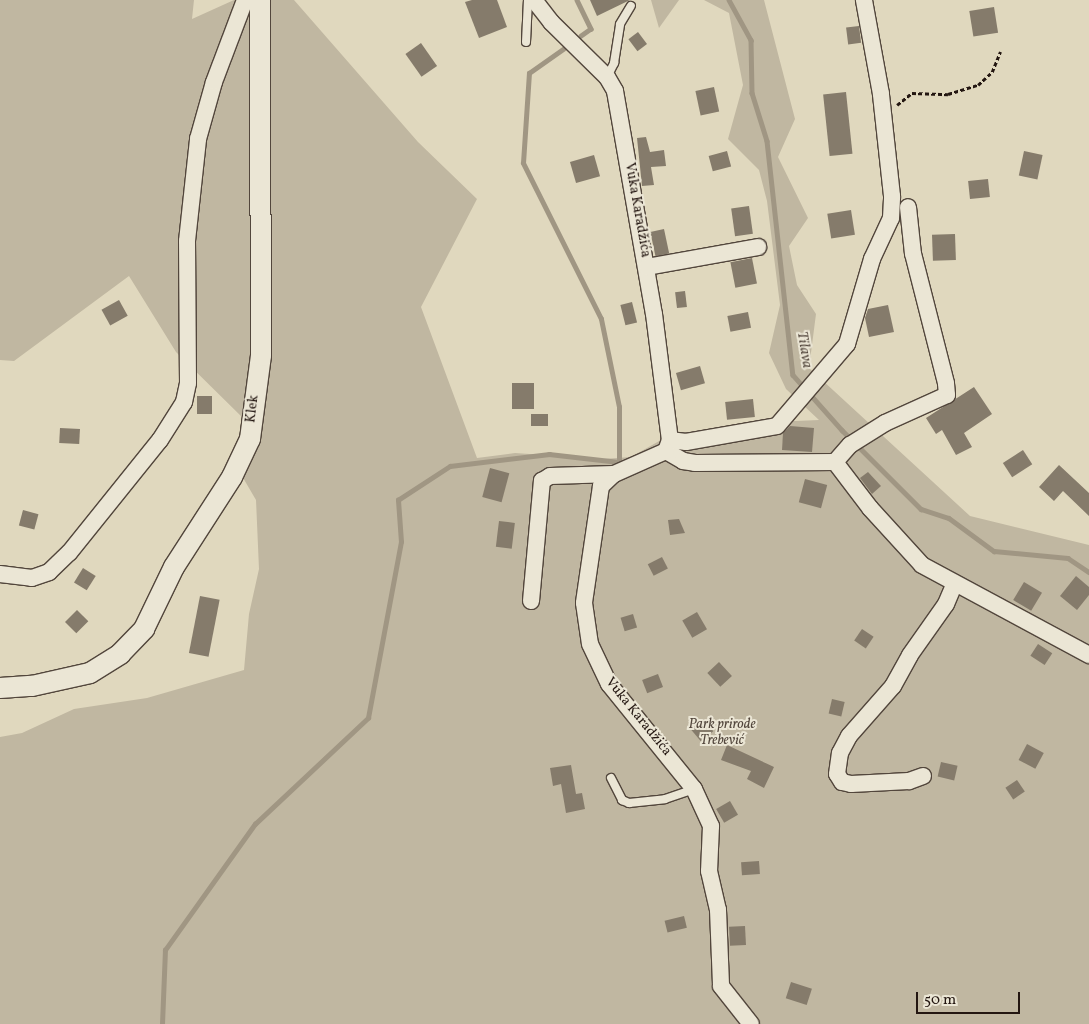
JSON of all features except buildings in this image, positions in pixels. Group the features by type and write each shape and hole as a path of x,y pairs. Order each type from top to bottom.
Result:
{"street":[{"path":"0,574 32,578 49,572 69,553 160,440 184,402 188,383 187,241 198,139 214,82 245,0"},
{"name":"Klek","path":"0,688 32,686 90,673 120,654 144,629 174,567 232,477 250,439 261,356 260,0"},
{"name":"Vuka Karadžića","path":"534,0 551,22 607,77 615,91 647,267 668,446 614,474 601,486 584,603 590,644 608,684 694,789 711,826 709,871 718,910 721,986 751,1024"},
{"path":"668,446 777,426 847,344 872,259 891,218 892,196 886,134 864,0"},
{"path":"668,446 683,461 696,463 836,462 857,441 885,423 947,395 946,383 913,254 908,207"},
{"path":"647,267 758,247"},
{"path":"836,462 870,508 922,565 954,585 1089,655"},
{"path":"531,601 542,481 550,476 614,474"},
{"path":"923,776 909,781 852,784 842,782 837,774 840,753 849,736 893,686 910,655 946,604 954,585"}],"lane":[{"path":"526,42 528,0"},
{"path":"607,77 614,63 620,24 631,6"},
{"path":"611,778 622,800 629,803 665,799 694,789"}],"path":[{"path":"895,109 912,93 948,94 978,85 992,72 1000,52"}],"green space":[{"name":"Park prirode Trebević","path":"0,0 194,0 192,19 234,0 294,0 418,142 477,199 421,307 477,458 515,453 603,459 631,457 661,440 772,422 819,420 786,389 769,353 780,305 767,201 759,170 728,139 743,85 729,13 704,0 764,0 795,119 778,157 808,218 789,246 797,285 816,314 809,368 970,516 1089,545 1089,1024 0,1024 0,737 22,733 74,709 147,698 244,670 249,614 259,569 256,500 235,464 245,420 176,352 129,276 14,361 0,360"},
{"path":"651,0 679,0 659,28"}],"waterway":[{"path":"577,0 591,29 581,36"},
{"name":"Tilava","path":"729,0 751,40 752,93 767,141 793,375 842,430 921,509 949,518 994,551 1068,558 1089,572"},
{"path":"162,1024 165,950 255,824 368,718 401,542 398,500 450,466 549,454 619,462 619,407 601,319 523,163 529,73 563,49"}]}
